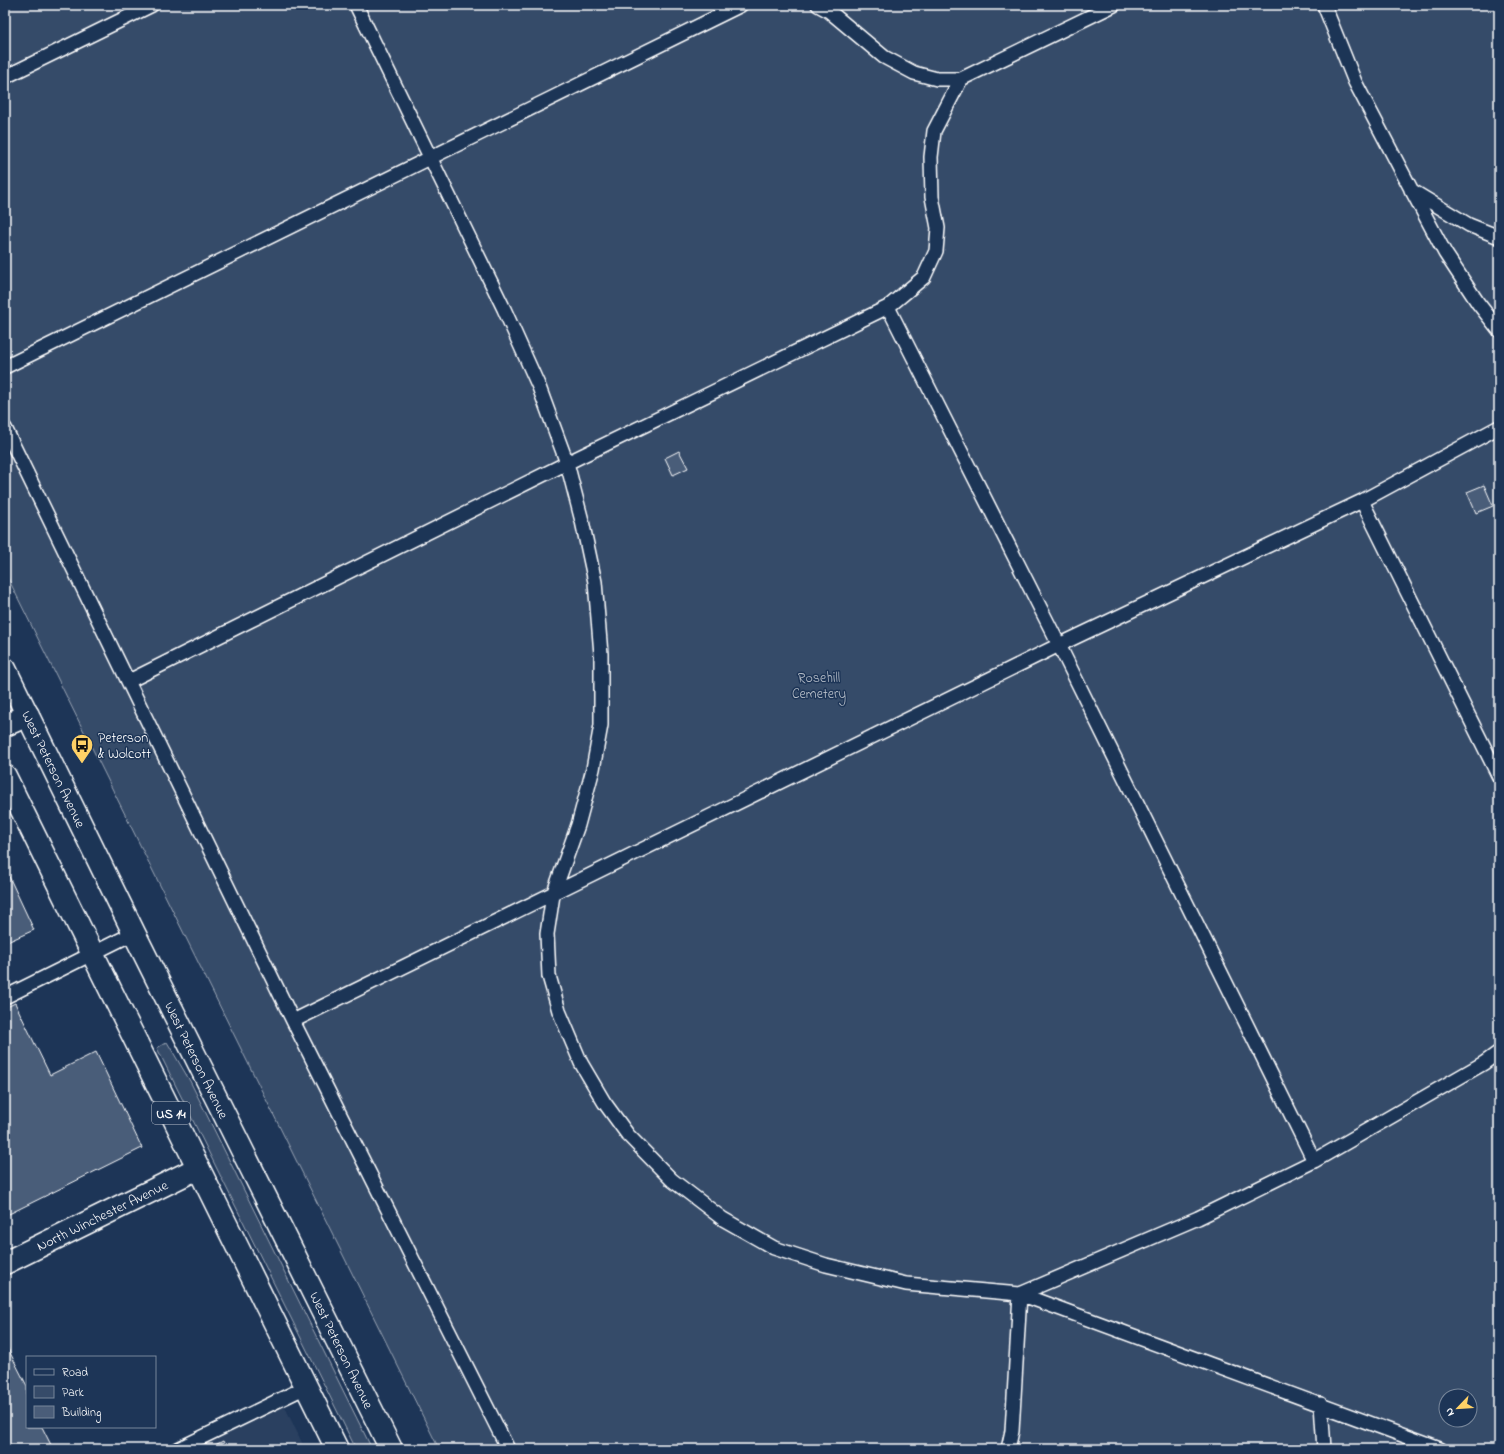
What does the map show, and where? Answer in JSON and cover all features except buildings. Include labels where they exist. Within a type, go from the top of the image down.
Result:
[{"type":"main road","name":"West Peterson Avenue","points":[[5,669],[134,933],[391,1449]]},
{"type":"main road","points":[[5,725],[28,715]]},
{"type":"main road","name":"US 14","points":[[5,776],[337,1449]]},
{"type":"main road","name":"North Winchester Avenue","points":[[5,1263],[198,1168]]},
{"type":"lane","points":[[5,77],[152,5]]},
{"type":"lane","points":[[356,5],[504,308],[539,387],[567,464],[582,521],[595,582],[601,654],[601,725],[593,769],[580,818],[553,895],[547,934],[549,976],[560,1011],[581,1063],[604,1102],[628,1135],[672,1180],[730,1223],[774,1248],[819,1263],[906,1284],[1020,1294],[1440,1449]]},
{"type":"lane","points":[[5,367],[741,5]]},
{"type":"lane","points":[[818,5],[829,11],[884,57],[914,72],[937,79],[962,79],[1114,5]]},
{"type":"lane","points":[[1324,5],[1355,82],[1445,253],[1478,303],[1499,330]]},
{"type":"lane","points":[[128,681],[888,307],[924,277],[936,251],[938,228],[932,197],[931,156],[934,130],[962,79]]},
{"type":"lane","points":[[1411,189],[1469,225],[1499,237]]},
{"type":"lane","points":[[888,307],[1060,645],[1314,1161]]},
{"type":"lane","points":[[294,1021],[1060,645],[1362,501],[1499,427]]},
{"type":"lane","points":[[5,428],[294,1021],[508,1449]]},
{"type":"lane","points":[[1362,501],[1499,777]]},
{"type":"lane","points":[[5,997],[134,933]]},
{"type":"lane","points":[[1020,1294],[1198,1218],[1314,1161],[1484,1063],[1499,1052]]},
{"type":"lane","points":[[1008,1449],[1012,1431],[1020,1294]]},
{"type":"lane","points":[[178,1449],[306,1386]]},
{"type":"lane","points":[[1321,1404],[1324,1449]]},
{"type":"shaded area","points":[[283,1403],[305,1449],[189,1449]]},
{"type":"green space","name":"Rosehill Cemetery","points":[[5,5],[1499,5],[1499,1449],[439,1449],[5,572]]},
{"type":"green space","points":[[167,1042],[190,1081],[372,1449],[356,1449],[157,1048]]},
{"type":"place","name":"Peterson & Wolcott","points":[[82,764]]}]
